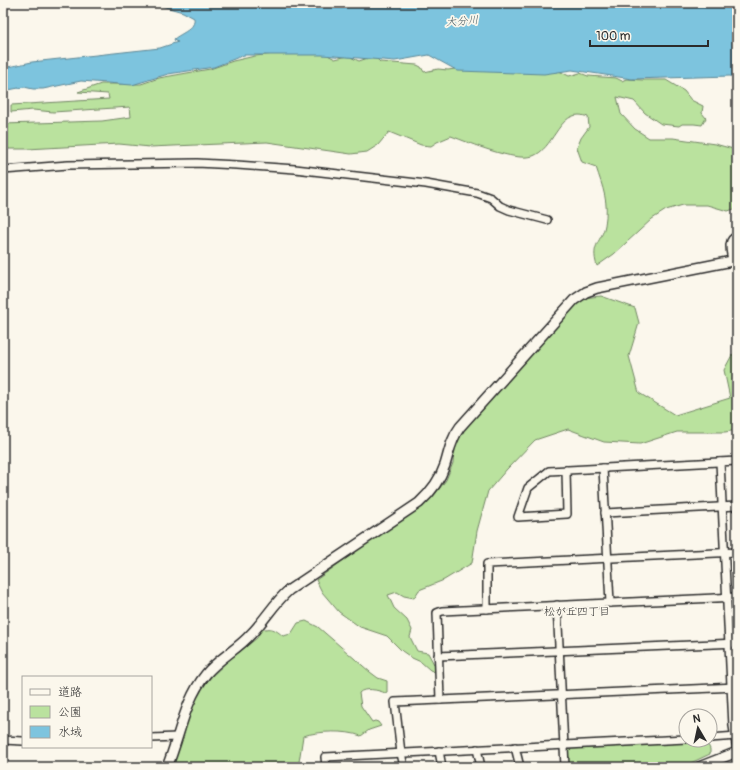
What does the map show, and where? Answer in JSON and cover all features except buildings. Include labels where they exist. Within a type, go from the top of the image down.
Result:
[{"type":"street","points":[[3,170],[68,165],[197,163],[295,169],[426,184],[477,193],[492,198],[500,206],[509,210],[547,220]]},
{"type":"street","points":[[167,767],[190,702],[197,687],[206,674],[246,640],[282,596],[296,584],[419,503],[429,493],[442,472],[451,444],[460,427],[574,300],[586,292],[597,288],[735,261],[730,243],[733,238],[737,236]]},
{"type":"street","points":[[566,470],[567,514],[518,517],[528,488],[549,471],[566,470],[603,468],[737,461]]},
{"type":"street","points":[[699,767],[737,751],[735,736],[734,687],[729,643],[720,462]]},
{"type":"street","points":[[603,468],[610,603]]},
{"type":"street","points":[[605,513],[737,506]]},
{"type":"street","points":[[487,609],[487,564],[737,552]]},
{"type":"street","points":[[440,700],[437,612],[737,597]]},
{"type":"street","points":[[557,605],[565,767]]},
{"type":"street","points":[[438,656],[737,643]]},
{"type":"street","points":[[404,767],[395,702],[734,687]]},
{"type":"street","points":[[718,737],[735,736]]},
{"type":"street","points":[[152,738],[177,737]]},
{"type":"street","points":[[326,767],[325,757],[678,739]]},
{"type":"street","points":[[3,740],[22,741]]},
{"type":"street","points":[[515,747],[520,767]]},
{"type":"street","points":[[477,749],[481,767]]},
{"type":"street","points":[[439,751],[442,767]]},
{"type":"green space","points":[[324,53],[335,59],[348,56],[359,61],[371,57],[376,58],[380,62],[417,65],[421,67],[424,72],[438,69],[448,70],[475,66],[559,71],[569,76],[580,73],[588,76],[616,78],[622,81],[626,79],[666,80],[684,91],[691,100],[703,106],[702,113],[706,118],[702,125],[682,124],[679,126],[661,124],[645,113],[634,101],[617,97],[621,114],[635,129],[649,138],[673,138],[715,144],[737,150],[737,208],[728,211],[707,205],[683,205],[666,210],[652,219],[614,254],[597,266],[595,253],[597,244],[604,231],[606,202],[596,167],[582,162],[577,148],[581,138],[589,127],[588,117],[580,115],[572,116],[566,120],[560,126],[546,147],[540,152],[533,156],[525,157],[492,151],[451,136],[431,146],[421,145],[389,132],[378,145],[367,152],[351,154],[267,142],[150,147],[119,144],[3,149],[3,124],[102,121],[131,117],[130,107],[53,112],[33,110],[11,112],[11,105],[109,99],[108,94],[78,92],[101,84],[141,84],[159,78],[210,69],[233,61],[255,56]]},
{"type":"green space","points":[[601,296],[635,308],[639,323],[629,356],[639,393],[675,415],[730,398],[724,370],[732,355],[737,353],[737,430],[725,432],[677,432],[640,444],[604,442],[568,429],[535,440],[488,491],[477,531],[472,563],[444,580],[419,590],[414,598],[404,596],[397,592],[388,595],[394,608],[407,620],[412,630],[410,637],[417,651],[428,653],[435,666],[435,672],[430,670],[421,662],[402,651],[387,636],[360,627],[339,612],[322,592],[316,580],[380,534],[419,509],[433,497],[446,480],[453,463],[454,449],[465,428],[556,322],[583,298]]},
{"type":"green space","points":[[306,621],[318,627],[378,678],[387,681],[387,692],[385,693],[375,690],[364,690],[359,693],[361,706],[372,722],[378,722],[381,726],[369,730],[361,736],[332,732],[303,736],[299,767],[173,767],[191,708],[201,689],[212,676],[257,638],[261,630],[273,629],[283,636],[291,634],[298,623]]},
{"type":"green space","points":[[678,743],[678,748],[710,748],[710,754],[682,767],[568,767],[567,752],[570,749]]},
{"type":"water","name":"大分川","points":[[151,3],[737,3],[737,78],[730,76],[632,79],[572,70],[544,74],[458,71],[429,55],[395,61],[322,55],[244,55],[214,67],[168,74],[132,85],[81,81],[43,89],[24,87],[3,91],[3,68],[32,62],[160,48],[178,42],[174,39],[193,25],[194,18],[183,12]]},
{"type":"district","name":"松が丘四丁目","points":[[577,611]]}]
